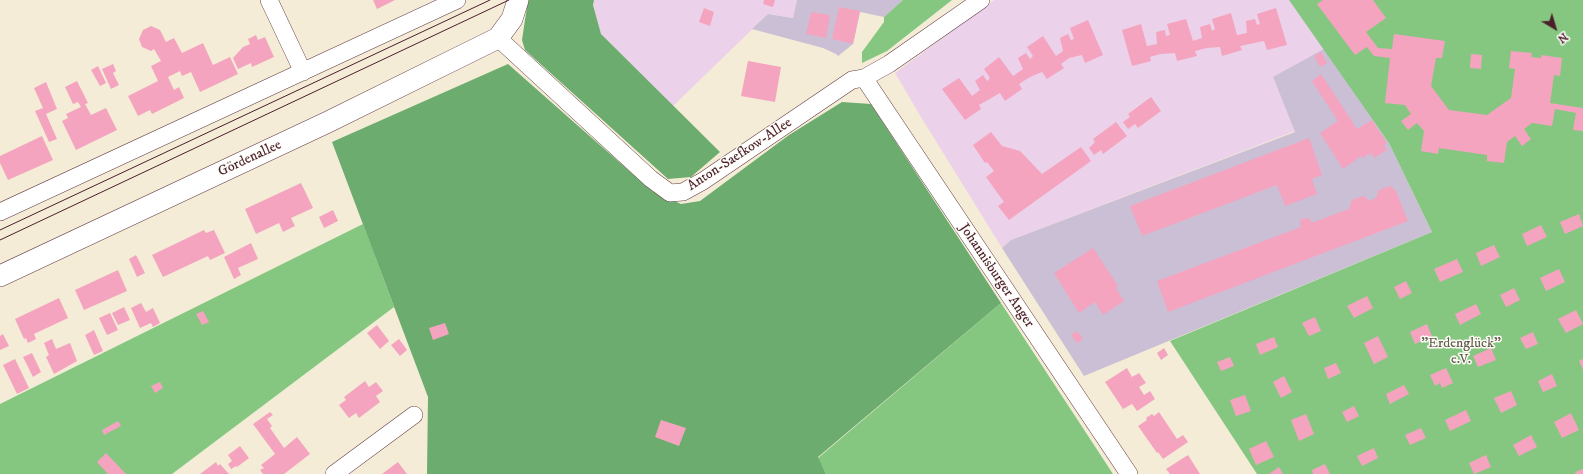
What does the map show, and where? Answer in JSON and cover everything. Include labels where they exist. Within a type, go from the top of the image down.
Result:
[{"type":"street","points":[[269,0],[303,72]]},
{"type":"street","points":[[0,212],[457,0]]},
{"type":"street","points":[[498,38],[512,19],[518,0]]},
{"type":"street","name":"Anton-Saefkow-Allee","points":[[498,38],[652,179],[670,193],[683,192],[703,181],[852,80],[864,78],[889,64],[981,0]]},
{"type":"street","name":"Gördenallee","points":[[0,276],[328,122],[498,38]]},
{"type":"street","name":"Johannisburger Anger","points":[[864,78],[1129,474]]},
{"type":"street","points":[[334,474],[414,415]]},
{"type":"shaded area","points":[[594,0],[797,0],[794,18],[768,14],[673,106],[601,34],[593,5]]},
{"type":"shaded area","points":[[797,0],[903,0],[884,17],[860,12],[853,44],[838,56],[823,48],[752,29],[768,14],[793,18]]},
{"type":"shaded area","points":[[994,0],[1583,0],[1432,232],[1389,143],[1273,77],[1295,131],[1011,240],[1002,248],[895,73]]},
{"type":"shaded area","points":[[1324,49],[1389,143],[1432,232],[1084,376],[1002,248],[1011,240],[1295,132],[1273,77]]},
{"type":"green space","points":[[528,0],[594,0],[593,5],[601,34],[720,152],[691,177],[668,179],[525,50],[522,40]]},
{"type":"green space","points":[[903,0],[952,0],[887,51],[862,63],[862,52],[884,22],[884,17]]},
{"type":"green space","name":"\"Erdenglück\" e.V.","points":[[1289,0],[1583,0],[1583,474],[1257,474],[1170,341],[1432,232],[1389,143]]},
{"type":"green space","points":[[508,64],[652,191],[681,204],[700,201],[789,135],[842,102],[871,104],[1001,303],[818,457],[826,474],[427,474],[428,397],[332,142]]},
{"type":"green space","points":[[363,224],[394,307],[172,474],[0,474],[0,404]]},
{"type":"green space","points":[[1001,303],[1113,474],[826,474],[818,458]]},
{"type":"building","points":[[373,0],[395,0],[377,9]]},
{"type":"building","points":[[764,0],[775,0],[773,7],[763,4]]},
{"type":"building","points":[[1323,0],[1373,0],[1386,18],[1366,32],[1378,48],[1392,49],[1394,34],[1445,41],[1442,58],[1436,58],[1431,86],[1449,110],[1487,115],[1511,98],[1515,69],[1509,68],[1511,51],[1532,53],[1531,57],[1541,58],[1541,55],[1562,58],[1560,76],[1554,75],[1550,103],[1583,108],[1583,131],[1573,130],[1576,113],[1555,109],[1552,126],[1532,123],[1524,129],[1531,139],[1522,146],[1515,136],[1507,142],[1504,163],[1487,161],[1487,155],[1439,148],[1438,154],[1421,151],[1424,131],[1417,123],[1408,130],[1401,121],[1411,114],[1405,105],[1385,103],[1390,58],[1374,56],[1367,47],[1355,55],[1317,4]]},
{"type":"building","points":[[839,7],[860,11],[853,44],[832,39]]},
{"type":"building","points":[[704,8],[714,12],[710,26],[699,22]]},
{"type":"building","points":[[1276,8],[1287,45],[1267,50],[1264,41],[1240,46],[1242,50],[1222,56],[1220,47],[1207,48],[1195,51],[1197,56],[1177,61],[1175,53],[1160,54],[1150,57],[1151,61],[1132,66],[1122,30],[1141,24],[1147,46],[1157,44],[1156,32],[1165,30],[1166,36],[1170,35],[1167,24],[1186,19],[1193,41],[1202,38],[1200,27],[1210,24],[1212,31],[1215,29],[1212,19],[1231,13],[1237,35],[1247,33],[1246,21],[1255,19],[1257,25],[1260,24],[1257,14]]},
{"type":"building","points":[[811,12],[830,15],[826,38],[806,34]]},
{"type":"building","points":[[1088,20],[1103,55],[1085,63],[1082,55],[1069,58],[1061,64],[1064,68],[1047,79],[1042,72],[1030,77],[1019,84],[1022,89],[1005,101],[1000,93],[979,105],[981,109],[965,120],[942,89],[959,78],[972,96],[980,90],[975,81],[983,75],[987,81],[990,78],[984,69],[999,57],[1013,76],[1023,69],[1018,58],[1026,53],[1030,59],[1033,56],[1027,47],[1043,36],[1056,56],[1063,51],[1060,38],[1068,34],[1071,40],[1074,39],[1070,28]]},
{"type":"building","points":[[151,26],[160,30],[166,42],[174,38],[182,53],[203,43],[213,65],[230,57],[238,74],[200,92],[191,72],[182,76],[180,71],[168,77],[174,90],[179,87],[184,98],[152,114],[150,110],[138,116],[128,96],[158,81],[151,66],[161,61],[154,49],[151,51],[142,47],[139,39],[143,30]]},
{"type":"building","points":[[256,35],[258,40],[265,37],[274,57],[252,67],[251,63],[238,69],[233,58],[243,47],[250,44],[248,39]]},
{"type":"building","points":[[1321,52],[1327,63],[1320,67],[1314,56]]},
{"type":"building","points":[[1471,54],[1482,55],[1481,69],[1470,68]]},
{"type":"building","points":[[748,61],[781,67],[775,102],[741,96]]},
{"type":"building","points":[[113,64],[116,71],[113,73],[119,85],[111,89],[102,69]]},
{"type":"building","points":[[98,66],[106,83],[100,86],[91,70]]},
{"type":"building","points":[[1321,74],[1357,129],[1372,120],[1387,143],[1384,145],[1387,150],[1374,158],[1371,153],[1362,158],[1361,156],[1343,169],[1320,133],[1338,121],[1312,81]]},
{"type":"building","points":[[77,81],[88,103],[85,104],[91,115],[106,108],[117,130],[76,150],[62,121],[68,118],[66,114],[81,107],[78,102],[73,104],[65,87]]},
{"type":"building","points":[[46,82],[57,109],[46,114],[57,139],[49,142],[35,111],[43,108],[34,88]]},
{"type":"building","points":[[1151,97],[1161,111],[1138,128],[1135,124],[1128,129],[1123,122],[1130,117],[1128,114]]},
{"type":"building","points":[[1116,122],[1127,136],[1103,154],[1101,150],[1094,155],[1089,148],[1095,142],[1093,139]]},
{"type":"building","points":[[991,132],[1002,146],[1020,151],[1042,174],[1081,147],[1091,161],[1009,220],[998,206],[1004,202],[986,177],[994,171],[987,162],[985,163],[973,145]]},
{"type":"building","points":[[42,136],[53,160],[8,180],[0,163],[0,156]]},
{"type":"building","points":[[1309,138],[1322,175],[1312,179],[1317,194],[1285,206],[1277,185],[1142,236],[1130,206]]},
{"type":"building","points":[[301,183],[313,208],[291,218],[295,226],[283,232],[279,223],[256,234],[245,209]]},
{"type":"building","points":[[1390,186],[1396,191],[1408,221],[1168,312],[1157,281],[1301,227],[1300,220],[1307,218],[1310,219],[1311,223],[1349,209],[1352,200],[1363,196],[1370,201],[1376,198],[1379,190]]},
{"type":"building","points":[[333,210],[338,221],[324,228],[319,217]]},
{"type":"building","points":[[1579,214],[1583,226],[1565,234],[1560,222]]},
{"type":"building","points":[[1541,225],[1547,237],[1527,246],[1522,234]]},
{"type":"building","points":[[204,230],[206,233],[214,230],[225,253],[210,260],[208,256],[163,277],[152,255]]},
{"type":"building","points":[[251,243],[258,259],[238,268],[241,275],[234,279],[224,257]]},
{"type":"building","points":[[1494,245],[1500,257],[1481,266],[1476,253]]},
{"type":"building","points":[[1093,248],[1118,286],[1116,288],[1124,301],[1103,315],[1095,302],[1079,313],[1054,273]]},
{"type":"building","points":[[136,255],[145,273],[137,277],[129,259]]},
{"type":"building","points":[[1457,259],[1463,272],[1440,282],[1434,269]]},
{"type":"building","points":[[1559,269],[1565,282],[1546,291],[1540,278]]},
{"type":"building","points":[[118,270],[127,291],[84,310],[75,290]]},
{"type":"building","points":[[1406,281],[1412,293],[1400,299],[1394,287]]},
{"type":"building","points":[[1514,288],[1520,300],[1506,307],[1500,295]]},
{"type":"building","points":[[1367,296],[1373,308],[1354,318],[1347,306]]},
{"type":"building","points":[[59,298],[68,318],[34,334],[36,339],[28,343],[26,338],[24,339],[15,319]]},
{"type":"building","points":[[141,303],[146,312],[153,308],[160,323],[153,327],[151,323],[140,328],[131,308]]},
{"type":"building","points":[[1476,304],[1481,314],[1460,325],[1455,314]]},
{"type":"building","points":[[124,307],[130,320],[118,325],[112,313]]},
{"type":"building","points":[[1576,310],[1583,324],[1566,333],[1558,319]]},
{"type":"building","points":[[203,311],[209,322],[202,325],[196,314]]},
{"type":"building","points":[[110,313],[118,330],[107,335],[99,318]]},
{"type":"building","points":[[1315,317],[1321,331],[1309,336],[1302,323]]},
{"type":"building","points":[[445,323],[449,334],[433,340],[429,328]]},
{"type":"building","points":[[1427,324],[1432,336],[1415,344],[1410,332]]},
{"type":"building","points":[[377,325],[389,341],[380,349],[367,333]]},
{"type":"building","points":[[94,330],[103,351],[94,355],[85,335]]},
{"type":"building","points":[[1077,331],[1083,339],[1077,343],[1071,335]]},
{"type":"building","points":[[1533,332],[1538,344],[1526,349],[1520,338]]},
{"type":"building","points":[[3,334],[9,346],[0,350],[0,336]]},
{"type":"building","points":[[1378,336],[1388,357],[1374,364],[1364,343]]},
{"type":"building","points":[[1274,337],[1278,347],[1260,355],[1256,344]]},
{"type":"building","points":[[52,339],[56,349],[70,343],[77,361],[54,374],[46,357],[49,355],[44,343]]},
{"type":"building","points":[[399,339],[407,350],[400,356],[391,345]]},
{"type":"building","points":[[1164,348],[1168,355],[1161,360],[1157,353]]},
{"type":"building","points":[[1491,348],[1496,360],[1478,367],[1473,356]]},
{"type":"building","points":[[32,353],[41,372],[33,377],[23,357]]},
{"type":"building","points":[[1230,357],[1234,366],[1221,371],[1217,362]]},
{"type":"building","points":[[15,359],[29,388],[17,394],[3,365]]},
{"type":"building","points":[[1583,359],[1583,370],[1579,361]]},
{"type":"building","points":[[1336,363],[1341,373],[1328,379],[1324,368]]},
{"type":"building","points":[[1127,368],[1132,377],[1139,373],[1146,383],[1139,387],[1144,395],[1150,391],[1155,399],[1137,411],[1132,404],[1123,409],[1105,382]]},
{"type":"building","points":[[1446,368],[1453,383],[1442,388],[1440,383],[1435,386],[1430,375]]},
{"type":"building","points":[[1552,374],[1557,386],[1543,392],[1538,381]]},
{"type":"building","points":[[1284,376],[1292,392],[1281,398],[1273,382]]},
{"type":"building","points":[[365,381],[369,387],[376,382],[383,391],[376,396],[380,402],[359,418],[356,413],[349,418],[339,405],[346,400],[344,397]]},
{"type":"building","points":[[160,382],[163,388],[155,393],[151,386]]},
{"type":"building","points":[[1404,385],[1409,394],[1390,404],[1386,394]]},
{"type":"building","points":[[1511,391],[1517,405],[1501,413],[1494,398]]},
{"type":"building","points":[[1245,395],[1251,411],[1236,416],[1230,400]]},
{"type":"building","points":[[1354,406],[1359,416],[1347,422],[1342,412]]},
{"type":"building","points":[[1466,410],[1471,421],[1450,431],[1445,420]]},
{"type":"building","points":[[270,412],[273,415],[267,419],[272,426],[270,428],[284,448],[297,437],[310,454],[284,474],[263,474],[260,470],[264,468],[261,465],[275,454],[253,424]]},
{"type":"building","points":[[1159,412],[1177,439],[1183,435],[1188,442],[1163,459],[1138,426],[1147,420],[1146,418],[1152,414],[1154,416]]},
{"type":"building","points":[[1571,413],[1579,430],[1562,438],[1554,422]]},
{"type":"building","points":[[1306,414],[1314,434],[1299,441],[1291,420]]},
{"type":"building","points":[[661,420],[686,428],[679,446],[655,437]]},
{"type":"building","points":[[118,421],[121,426],[104,435],[102,430]]},
{"type":"building","points":[[1421,428],[1426,438],[1410,445],[1405,435]]},
{"type":"building","points":[[1531,435],[1537,447],[1519,456],[1513,445]]},
{"type":"building","points":[[1266,441],[1274,457],[1256,465],[1249,449]]},
{"type":"building","points":[[240,446],[249,458],[237,467],[236,466],[231,469],[228,464],[232,461],[228,455]]},
{"type":"building","points":[[1374,448],[1378,458],[1362,466],[1357,456]]},
{"type":"building","points":[[106,453],[126,474],[108,474],[97,462]]},
{"type":"building","points":[[1188,455],[1200,474],[1170,474],[1166,469]]},
{"type":"building","points":[[1486,455],[1491,467],[1474,474],[1469,463]]},
{"type":"building","points":[[216,462],[218,466],[220,464],[229,474],[200,474]]},
{"type":"building","points":[[398,462],[407,474],[382,474]]},
{"type":"building","points":[[1325,464],[1330,474],[1313,474],[1312,470]]},
{"type":"building","points":[[1279,467],[1283,474],[1269,474]]},
{"type":"building","points":[[1583,469],[1583,474],[1576,474],[1575,472]]},
{"type":"tram line","points":[[0,230],[490,0]]},
{"type":"tram line","points":[[0,240],[509,0]]}]
